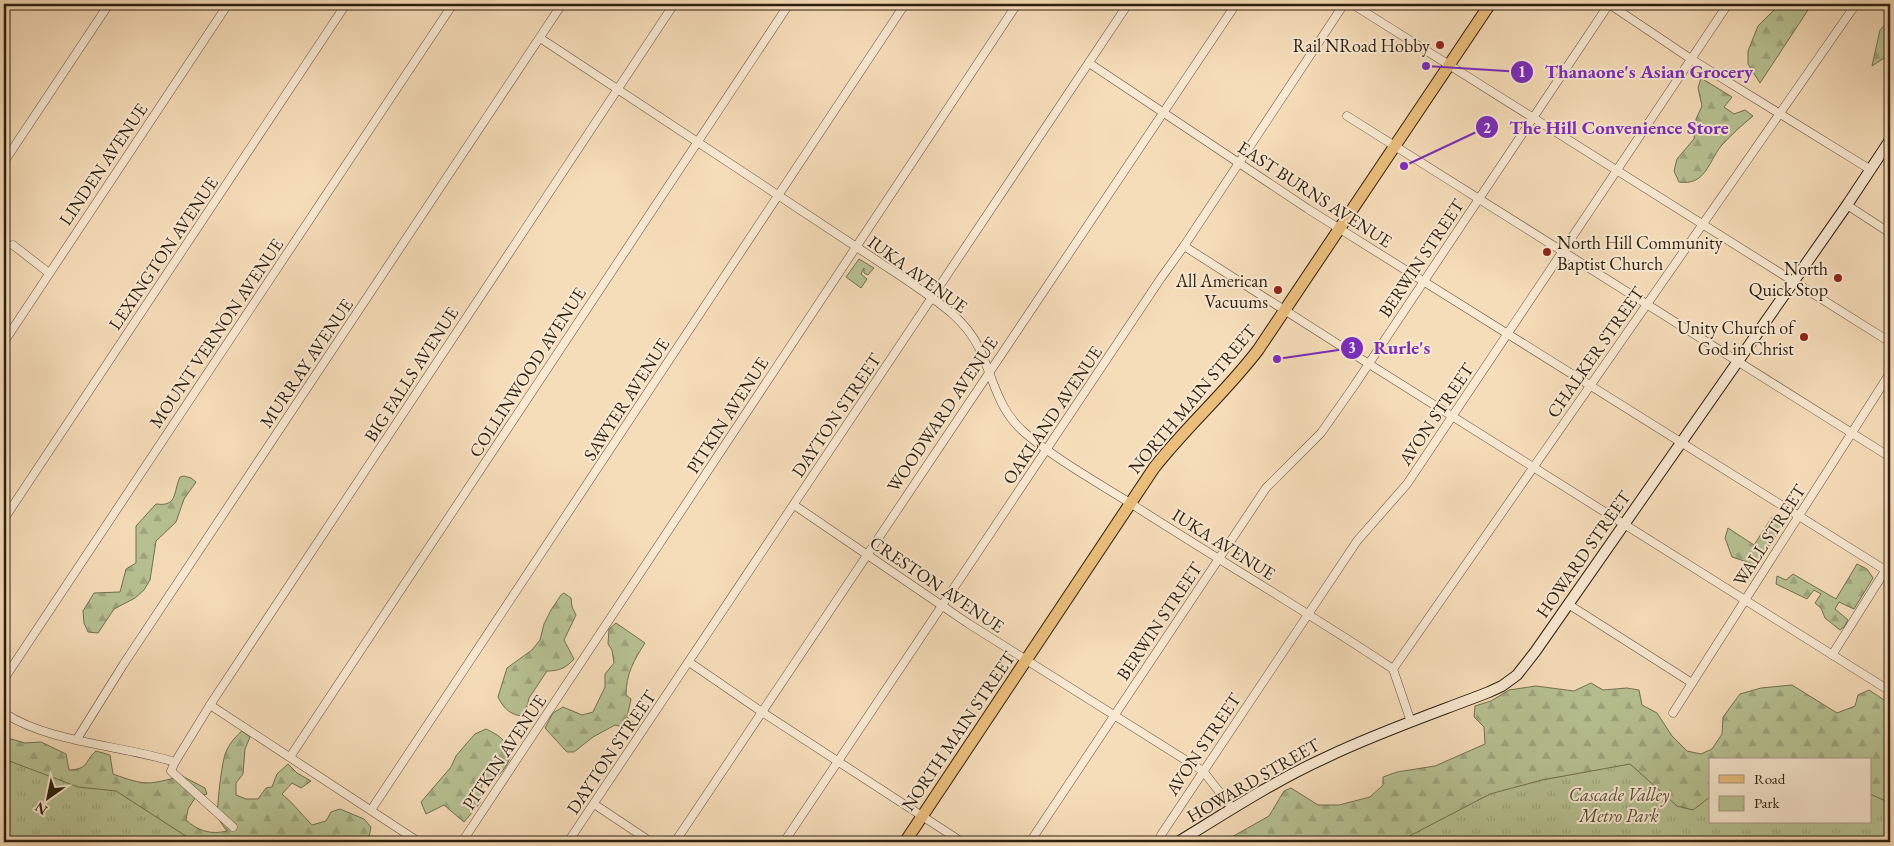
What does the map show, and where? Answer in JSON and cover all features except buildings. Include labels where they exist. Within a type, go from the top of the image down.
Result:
[{"type":"main road","name":"NORTH MAIN STREET","points":[[905,842],[1130,503],[1164,455],[1248,364],[1490,4]]},
{"type":"main road","name":"HOWARD STREET","points":[[1178,842],[1232,808],[1325,757],[1363,740],[1489,692],[1507,683],[1521,671],[1793,280],[1847,206],[1890,140]]},
{"type":"street","points":[[4,162],[109,4]]},
{"type":"street","name":"LINDEN AVENUE","points":[[4,342],[228,4]]},
{"type":"street","name":"LEXINGTON AVENUE","points":[[4,519],[346,4]]},
{"type":"street","name":"MOUNT VERNON AVENUE","points":[[4,679],[453,4]]},
{"type":"street","name":"MURRAY AVENUE","points":[[77,739],[117,674],[562,4]]},
{"type":"street","name":"BIG FALLS AVENUE","points":[[175,762],[210,705],[674,4]]},
{"type":"street","name":"COLLINWOOD AVENUE","points":[[290,757],[789,4]]},
{"type":"street","name":"SAWYER AVENUE","points":[[371,810],[905,4]]},
{"type":"street","name":"PITKIN AVENUE","points":[[462,842],[1018,4]]},
{"type":"street","name":"DAYTON STREET","points":[[568,842],[1128,4]]},
{"type":"street","name":"WOODWARD AVENUE","points":[[675,842],[1236,4]]},
{"type":"street","name":"OAKLAND AVENUE","points":[[784,842],[1344,4]]},
{"type":"street","points":[[1352,4],[1890,342]]},
{"type":"street","points":[[1609,4],[1691,59],[1871,170]]},
{"type":"street","name":"BERWIN STREET","points":[[1030,842],[1266,488],[1321,433],[1369,364],[1609,4]]},
{"type":"street","name":"AVON STREET","points":[[1161,835],[1357,541],[1407,484],[1728,4]]},
{"type":"street","name":"CHALKER STREET","points":[[1393,669],[1856,4]]},
{"type":"street","name":"IUKA AVENUE","points":[[540,38],[932,297],[969,331],[979,348],[996,395],[1010,417],[1026,434],[1130,503],[1393,669]]},
{"type":"street","name":"EAST BURNS AVENUE","points":[[1089,63],[1340,229],[1799,516],[1889,569]]},
{"type":"street","points":[[1347,116],[1395,148],[1890,457]]},
{"type":"street","points":[[1847,206],[1890,233]]},
{"type":"street","points":[[13,245],[48,273]]},
{"type":"street","points":[[1184,246],[1890,691]]},
{"type":"street","name":"WALL STREET","points":[[1673,713],[1890,373]]},
{"type":"street","name":"CRESTON AVENUE","points":[[794,505],[942,606],[1203,771],[1232,808]]},
{"type":"street","points":[[1832,655],[1889,569]]},
{"type":"street","points":[[1568,604],[1692,683]]},
{"type":"street","points":[[689,662],[762,712],[962,842]]},
{"type":"street","points":[[1393,669],[1411,722]]},
{"type":"street","points":[[210,705],[419,842]]},
{"type":"street","points":[[4,713],[26,726],[77,739],[148,753],[175,762],[171,771],[233,827]]},
{"type":"street","points":[[594,804],[651,842]]},
{"type":"green space","points":[[1780,4],[1812,4],[1760,83],[1748,64],[1748,51],[1758,26]]},
{"type":"green space","points":[[1890,19],[1890,54],[1872,66],[1880,30]]},
{"type":"green space","points":[[1701,78],[1732,97],[1724,107],[1734,114],[1745,110],[1753,116],[1721,146],[1700,177],[1688,182],[1679,182],[1674,171],[1677,159],[1694,139],[1696,119],[1702,106],[1698,88]]},
{"type":"green space","points":[[859,259],[874,268],[868,275],[864,273],[864,268],[861,274],[867,279],[861,288],[846,277]]},
{"type":"green space","points":[[184,476],[196,482],[184,499],[176,522],[156,541],[150,580],[144,590],[135,598],[114,609],[98,633],[88,632],[84,623],[83,611],[94,593],[120,592],[126,569],[136,563],[136,526],[156,504],[171,501],[180,477]]},
{"type":"green space","points":[[1778,515],[1783,525],[1756,565],[1732,557],[1725,538],[1728,528],[1754,545],[1772,517]]},
{"type":"green space","points":[[1857,564],[1867,569],[1873,578],[1854,609],[1839,602],[1835,609],[1848,620],[1840,630],[1825,618],[1821,608],[1815,603],[1821,594],[1814,590],[1807,599],[1776,584],[1777,576],[1786,580],[1793,574],[1836,599]]},
{"type":"green space","points":[[564,593],[571,598],[572,607],[576,615],[564,640],[574,659],[562,668],[547,671],[529,698],[525,716],[512,713],[505,708],[498,697],[507,668],[532,650],[540,640],[544,624],[551,610]]},
{"type":"green space","points":[[616,623],[645,643],[631,668],[626,687],[626,695],[631,699],[627,717],[636,725],[634,730],[615,725],[593,737],[574,752],[567,752],[545,728],[553,713],[563,707],[582,715],[593,712],[605,687],[605,674],[614,663],[612,650],[608,644],[609,629]]},
{"type":"green space","points":[[1591,683],[1603,690],[1627,688],[1639,690],[1642,705],[1657,713],[1672,736],[1687,751],[1701,754],[1712,749],[1722,734],[1723,717],[1740,694],[1761,688],[1792,685],[1837,713],[1855,706],[1858,695],[1869,690],[1890,704],[1890,716],[1886,720],[1890,724],[1890,842],[1223,842],[1269,816],[1284,791],[1291,788],[1318,805],[1339,805],[1370,797],[1383,785],[1383,777],[1397,772],[1435,766],[1485,744],[1484,727],[1474,717],[1475,706],[1491,701],[1509,690],[1536,686],[1574,691]]},
{"type":"green space","points":[[486,729],[501,738],[512,752],[508,763],[497,777],[482,784],[480,803],[464,822],[444,805],[426,814],[421,802],[451,767],[456,756],[466,744],[475,734]]},
{"type":"green space","points":[[242,731],[250,737],[245,749],[243,774],[236,783],[236,795],[246,799],[258,799],[266,788],[272,787],[277,774],[288,764],[297,773],[311,781],[301,788],[292,783],[282,794],[312,825],[326,821],[331,812],[340,809],[364,819],[371,827],[368,842],[143,842],[4,774],[4,737],[25,743],[41,742],[66,754],[69,770],[84,766],[96,751],[110,755],[113,774],[124,778],[147,783],[182,776],[205,788],[207,794],[195,798],[188,809],[186,820],[195,827],[216,833],[227,831],[218,817],[224,757],[229,746]]},
{"type":"green space","points":[[4,759],[78,787],[116,791],[195,842],[4,842]]},
{"type":"green space","name":"Cascade Valley Metro Park","points":[[1630,764],[1677,806],[1693,810],[1709,798],[1709,824],[1872,824],[1872,795],[1890,803],[1890,842],[1398,842],[1490,794],[1542,780]]},
{"type":"place","name":"Rail NRoad Hobby","points":[[1440,45]]},
{"type":"place","name":"Thanaone's Asian Grocery","points":[[1426,66]]},
{"type":"place","name":"The Hill Convenience Store","points":[[1404,166]]},
{"type":"place","name":"North Hill Community Baptist Church","points":[[1547,252]]},
{"type":"place","name":"North Quick Stop","points":[[1838,278]]},
{"type":"place","name":"All American Vacuums","points":[[1278,290]]},
{"type":"place","name":"Unity Church of God in Christ","points":[[1804,337]]},
{"type":"place","name":"Rurle's","points":[[1277,359]]}]
